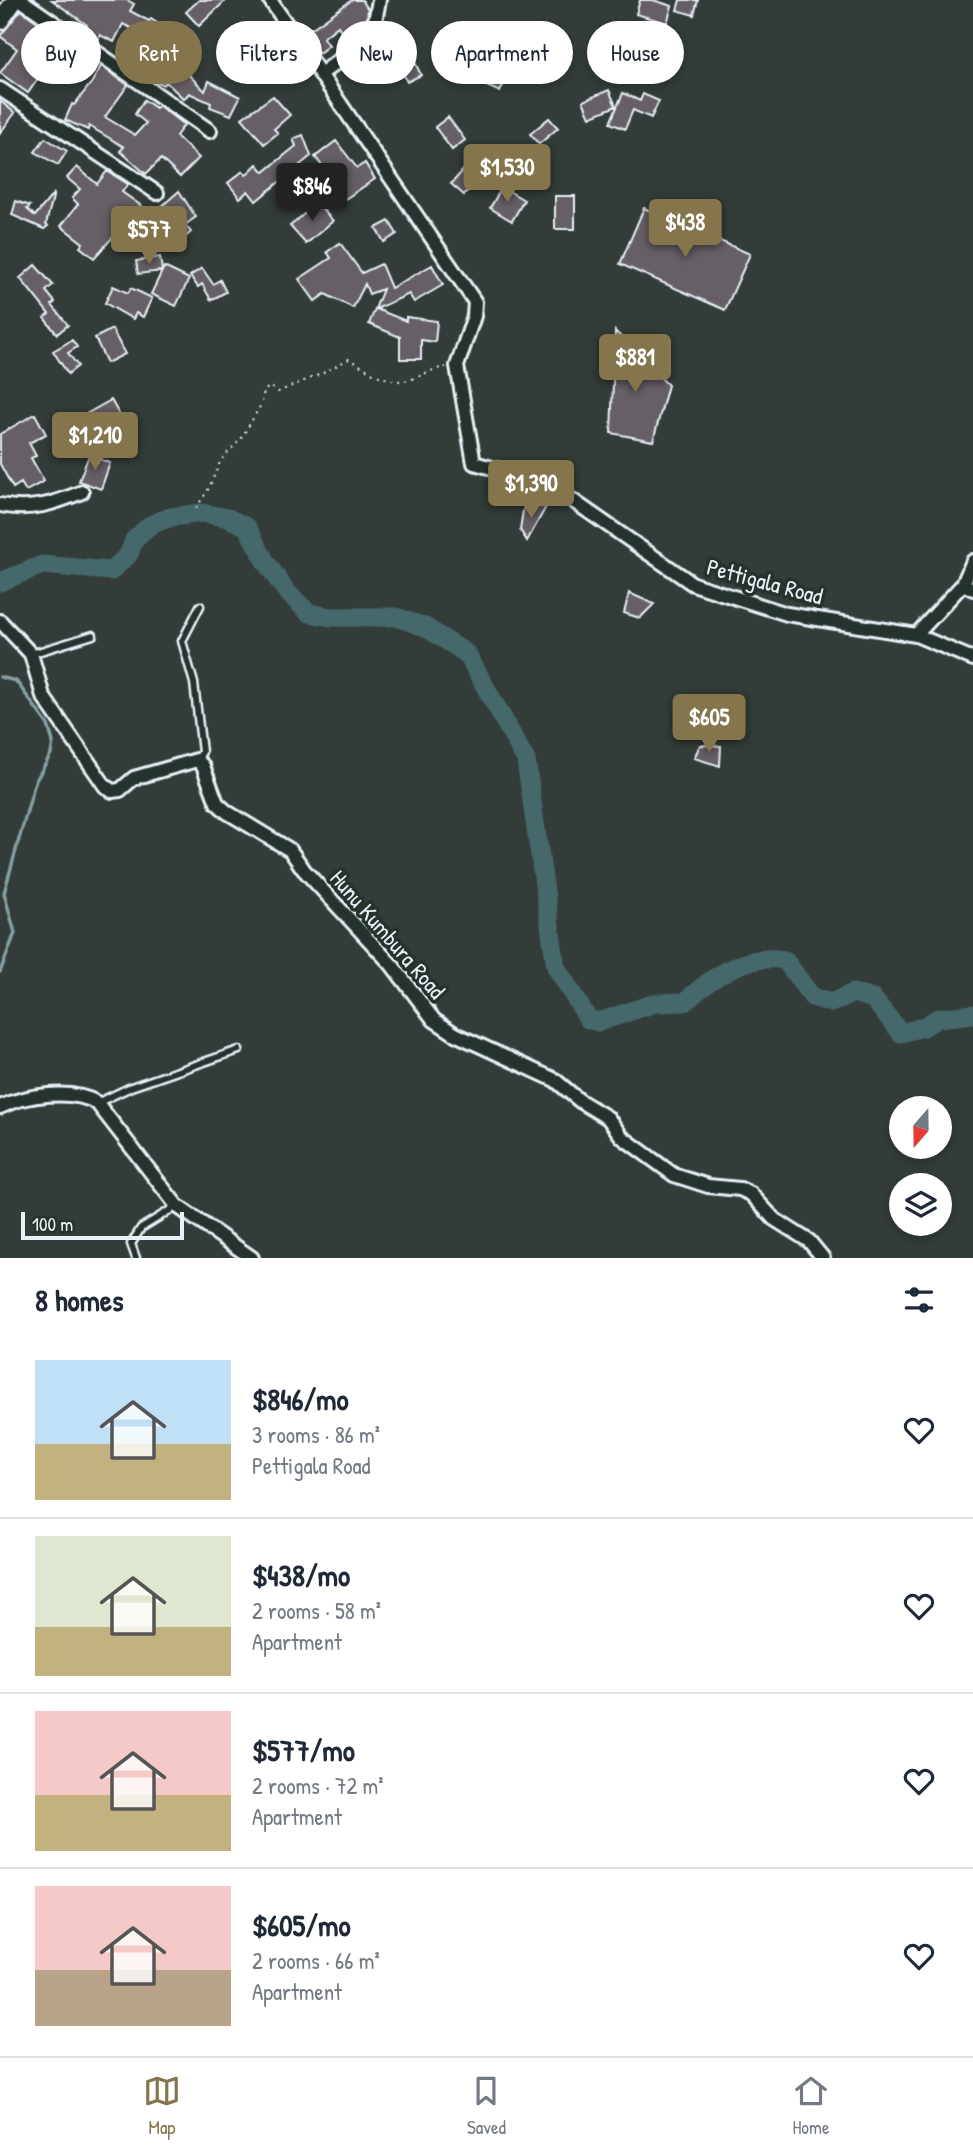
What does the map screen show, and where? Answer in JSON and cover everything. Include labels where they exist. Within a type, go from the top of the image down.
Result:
[{"type":"street","points":[[0,21],[15,0]]},
{"type":"street","points":[[21,0],[210,131]]},
{"type":"street","name":"Pettigala Road","points":[[271,0],[285,21]]},
{"type":"street","points":[[322,73],[368,38],[374,27],[380,0]]},
{"type":"street","name":"Pettigala Road","points":[[322,75],[475,302],[474,316],[457,366],[474,463],[529,478],[569,498],[693,584],[787,614],[916,635],[973,659]]},
{"type":"street","points":[[0,89],[157,193]]},
{"type":"street","points":[[0,505],[21,509],[50,505],[82,492]]},
{"type":"street","points":[[916,635],[968,587],[973,561]]},
{"type":"street","points":[[0,621],[31,654],[43,696],[105,786],[112,791],[120,790],[134,778],[197,760]]},
{"type":"street","name":"Hunu Kumbura Road","points":[[197,760],[203,766],[217,803],[226,812],[290,850],[304,870],[392,965],[434,1020],[456,1034],[555,1080],[580,1101],[608,1118],[622,1137],[674,1175],[708,1186],[740,1189],[751,1194],[774,1219],[809,1241],[823,1258]]},
{"type":"street","points":[[0,1107],[34,1095],[88,1097],[97,1103],[177,1206],[252,1258]]},
{"type":"lane","points":[[197,760],[202,752],[194,683],[182,641],[200,606]]},
{"type":"lane","points":[[31,654],[93,635]]},
{"type":"lane","points":[[97,1103],[131,1087],[239,1050]]},
{"type":"lane","points":[[136,1258],[131,1244],[141,1228],[177,1206]]},
{"type":"path","points":[[196,508],[221,460],[241,439],[262,403],[264,390],[271,387],[278,392],[349,359],[389,381],[412,379],[430,369],[457,366]]},
{"type":"building","points":[[52,0],[127,0],[134,4],[130,11],[149,21],[115,21],[114,42],[101,36],[101,21],[81,21]]},
{"type":"building","points":[[199,0],[226,0],[202,23],[194,21],[186,12]]},
{"type":"building","points":[[352,0],[362,0],[368,9],[367,19],[364,21],[336,21],[336,28],[323,38],[329,45],[322,51],[322,21]]},
{"type":"building","points":[[640,0],[653,0],[672,6],[668,21],[636,14]]},
{"type":"building","points":[[680,0],[698,0],[694,15],[677,10]]},
{"type":"building","points":[[21,10],[36,21],[21,21],[21,84],[34,84],[28,93],[0,73],[17,49],[0,36]]},
{"type":"building","points":[[101,66],[115,76],[115,84],[128,85],[105,117],[135,135],[146,123],[135,114],[144,100],[156,108],[158,105],[184,125],[176,136],[199,158],[180,177],[161,159],[146,174],[120,151],[124,147],[89,126],[88,130],[65,120],[72,104],[74,105],[90,84],[101,84]]},
{"type":"building","points":[[209,81],[240,97],[231,115],[210,107],[211,103],[189,93],[184,99],[168,84],[198,84],[205,91]]},
{"type":"building","points":[[482,84],[504,84],[500,92]]},
{"type":"building","points":[[609,90],[616,106],[590,117],[583,101]]},
{"type":"building","points":[[623,93],[640,101],[643,94],[659,101],[651,118],[633,110],[625,129],[610,123]]},
{"type":"building","points":[[273,96],[290,115],[274,129],[278,133],[264,144],[242,118]]},
{"type":"building","points":[[0,101],[15,113],[0,133]]},
{"type":"building","points":[[448,117],[465,140],[452,150],[435,127]]},
{"type":"building","points":[[549,118],[558,128],[539,144],[530,134]]},
{"type":"building","points":[[303,135],[311,156],[256,201],[248,191],[240,198],[228,183],[243,171],[246,175],[257,164],[264,172],[296,146],[293,139]]},
{"type":"building","points":[[45,138],[67,151],[58,165],[35,152]]},
{"type":"building","points":[[336,141],[357,168],[365,163],[375,179],[342,201],[332,186],[336,183],[315,157]]},
{"type":"building","points":[[467,166],[479,178],[464,195],[451,184]]},
{"type":"building","points":[[77,167],[97,184],[107,171],[128,184],[122,192],[153,214],[179,191],[196,217],[185,225],[191,232],[179,243],[163,226],[157,234],[145,226],[139,233],[128,225],[125,229],[122,227],[94,258],[80,247],[83,243],[61,226],[78,204],[72,198],[80,189],[67,178]]},
{"type":"building","points":[[502,187],[524,200],[512,221],[490,208]]},
{"type":"building","points":[[54,193],[46,224],[48,226],[44,229],[12,215],[16,201],[30,206],[27,209],[35,216]]},
{"type":"building","points":[[555,196],[575,196],[575,229],[555,229]]},
{"type":"building","points":[[317,203],[333,221],[306,244],[290,226]]},
{"type":"building","points":[[644,208],[750,254],[725,310],[620,264]]},
{"type":"building","points":[[389,221],[397,234],[384,242],[376,228]]},
{"type":"building","points":[[340,243],[362,273],[381,264],[391,288],[432,265],[443,285],[414,302],[409,294],[376,309],[406,321],[406,317],[437,321],[435,342],[421,340],[421,359],[400,359],[400,337],[369,324],[383,289],[369,294],[365,284],[353,308],[325,294],[315,301],[299,279],[331,258],[327,252]]},
{"type":"building","points":[[160,257],[162,271],[138,274],[136,261]]},
{"type":"building","points":[[35,265],[53,285],[46,291],[55,302],[52,305],[68,325],[57,334],[44,318],[49,314],[20,278]]},
{"type":"building","points":[[164,267],[189,279],[176,306],[151,294]]},
{"type":"building","points":[[202,268],[213,284],[220,280],[226,292],[211,300],[202,284],[198,287],[190,276]]},
{"type":"building","points":[[113,286],[128,293],[131,288],[152,298],[143,317],[136,313],[133,319],[105,303]]},
{"type":"building","points":[[112,329],[125,354],[107,363],[95,338]]},
{"type":"building","points":[[615,331],[668,385],[653,441],[611,433]]},
{"type":"building","points":[[72,340],[77,347],[68,353],[78,366],[68,374],[53,351]]},
{"type":"building","points":[[111,400],[124,423],[100,437],[86,414]]},
{"type":"building","points":[[35,414],[46,434],[29,443],[36,456],[31,458],[44,481],[26,491],[21,483],[13,488],[0,464],[0,434]]},
{"type":"building","points":[[89,455],[110,463],[101,489],[79,481]]},
{"type":"building","points":[[532,506],[546,507],[527,541],[520,530],[523,510]]},
{"type":"building","points":[[629,593],[654,604],[640,618],[624,613]]},
{"type":"building","points":[[700,745],[721,746],[720,766],[694,758]]},
{"type":"waterway","points":[[0,582],[42,565],[111,571],[129,554],[134,540],[150,525],[171,517],[202,513],[228,518],[247,527],[265,561],[286,591],[309,613],[331,617],[396,617],[425,627],[467,654],[526,760],[556,967],[588,1019],[599,1022],[655,1003],[685,1002],[718,975],[743,963],[770,959],[785,960],[812,997],[831,1003],[853,993],[873,999],[901,1033],[923,1027],[938,1018],[973,1014]]},
{"type":"waterway","points":[[0,677],[16,681],[48,725],[53,742],[51,754],[35,782],[4,893],[15,933],[0,972]]}]
